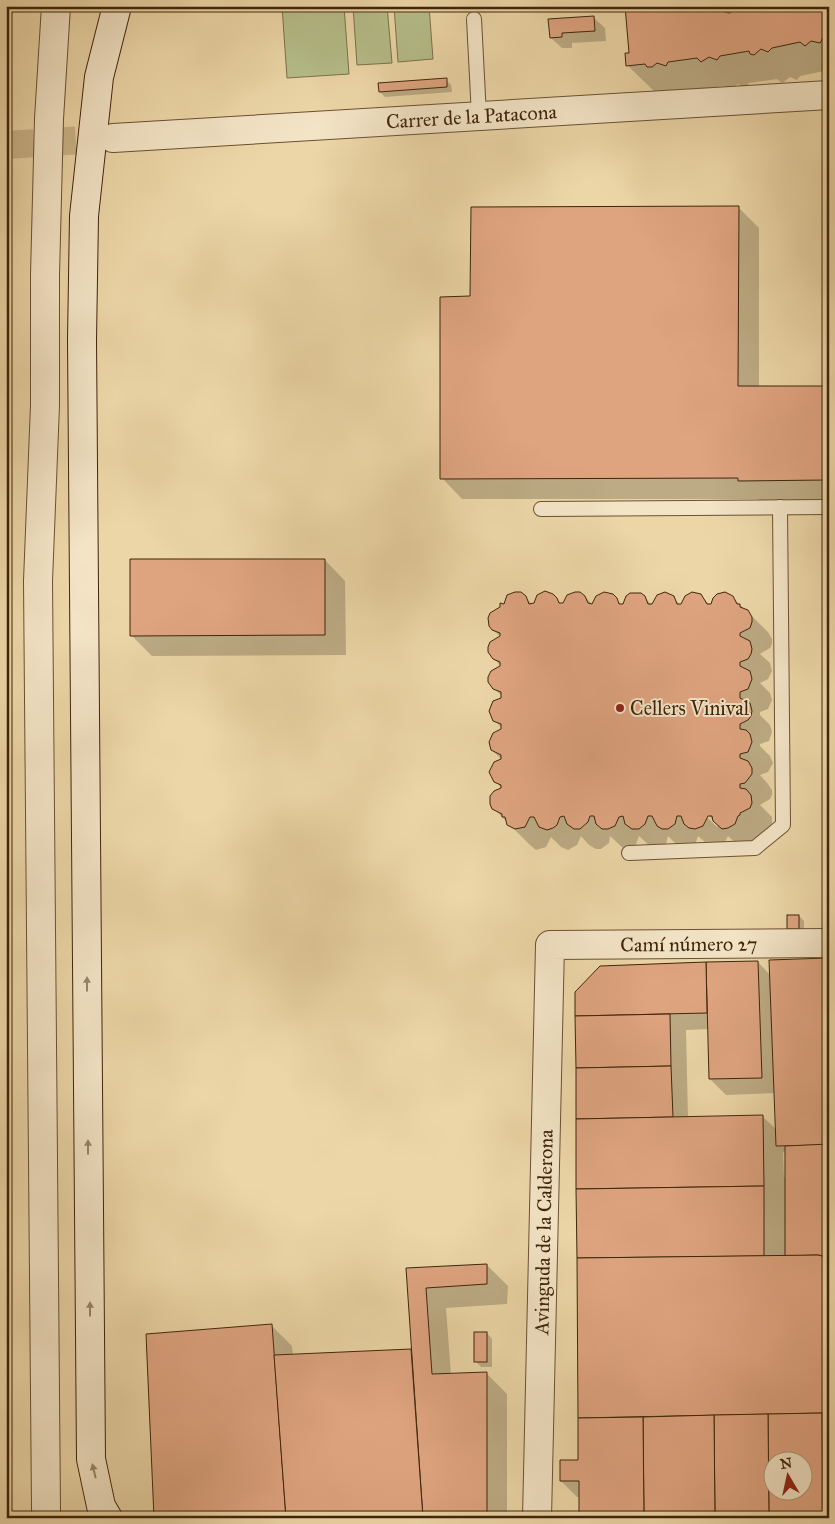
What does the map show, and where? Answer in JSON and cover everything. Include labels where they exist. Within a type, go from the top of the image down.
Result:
[{"type":"street","points":[[46,1509],[38,581],[44,405],[49,119],[56,6]]},
{"type":"street","points":[[108,1518],[102,1506],[91,1459],[82,340],[84,216],[99,77],[117,6]]},
{"type":"street","name":"Carrer de la Patacona","points":[[114,138],[829,95]]},
{"type":"street","name":"Camí número 27","points":[[550,945],[829,943]]},
{"type":"street","name":"Avinguda de la Calderona","points":[[537,1518],[550,945]]},
{"type":"lane","points":[[474,18],[479,116]]},
{"type":"lane","points":[[629,853],[755,848],[783,825],[780,507]]},
{"type":"lane","points":[[541,509],[829,507]]},
{"type":"green space","points":[[282,6],[344,6],[349,74],[287,78]]},
{"type":"green space","points":[[353,6],[387,6],[392,63],[357,65]]},
{"type":"green space","points":[[394,6],[429,6],[433,59],[398,62]]},
{"type":"building","points":[[625,6],[721,6],[724,12],[729,13],[732,12],[734,6],[829,6],[829,37],[823,38],[820,43],[811,41],[805,46],[800,42],[772,48],[768,52],[761,49],[754,55],[750,54],[749,51],[720,56],[717,60],[709,57],[701,62],[697,58],[668,62],[666,66],[657,63],[652,67],[647,67],[645,64],[626,66],[625,53],[629,53]]},
{"type":"building","points":[[594,16],[595,31],[562,33],[562,37],[550,38],[548,19]]},
{"type":"building","points":[[447,78],[447,87],[379,92],[378,83]]},
{"type":"building","points":[[739,206],[738,386],[826,386],[829,388],[829,478],[826,480],[738,481],[738,478],[440,479],[440,297],[470,296],[471,207]]},
{"type":"building","points":[[130,559],[325,559],[325,635],[130,636]]},
{"type":"building","name":"Cellers Vinival","points":[[545,591],[553,594],[559,603],[563,603],[567,595],[580,592],[585,596],[588,603],[592,604],[596,596],[604,592],[613,594],[619,604],[623,604],[626,596],[630,593],[641,593],[645,596],[648,604],[652,604],[657,595],[665,592],[674,596],[677,604],[681,604],[685,596],[692,592],[701,594],[707,604],[711,604],[717,594],[725,592],[733,596],[737,604],[740,604],[740,607],[748,610],[752,617],[752,622],[750,628],[740,633],[740,636],[750,641],[752,649],[748,659],[740,662],[740,666],[750,671],[752,679],[748,689],[740,692],[740,698],[750,703],[752,711],[748,720],[740,724],[740,729],[746,730],[750,734],[752,742],[748,752],[740,754],[740,758],[748,761],[752,768],[752,774],[745,783],[740,784],[740,788],[746,789],[751,795],[752,803],[750,808],[740,813],[735,824],[722,829],[713,821],[712,816],[708,816],[703,826],[695,829],[689,828],[684,824],[681,816],[677,816],[675,824],[668,829],[662,829],[657,826],[652,816],[648,816],[645,824],[639,829],[632,829],[625,824],[623,816],[619,817],[615,826],[602,829],[596,824],[594,816],[590,816],[588,822],[580,829],[574,829],[567,824],[564,816],[560,817],[557,825],[547,830],[539,827],[534,817],[530,817],[525,827],[515,829],[507,825],[502,814],[492,809],[490,796],[494,791],[501,788],[501,785],[494,782],[489,772],[494,762],[501,759],[501,755],[491,750],[489,742],[493,733],[501,729],[501,724],[493,721],[489,711],[493,701],[501,698],[501,692],[493,689],[488,682],[491,671],[500,666],[500,662],[493,659],[488,652],[488,647],[490,642],[500,636],[500,633],[492,630],[489,626],[488,618],[490,613],[500,607],[500,603],[504,604],[507,595],[521,592],[526,596],[529,604],[534,603],[537,595]]},
{"type":"building","points":[[787,915],[799,915],[799,929],[787,929]]},
{"type":"building","points":[[827,958],[827,1145],[776,1146],[769,960]]},
{"type":"building","points":[[827,958],[829,958],[829,1084],[827,1084]]},
{"type":"building","points":[[758,961],[762,1078],[709,1079],[706,962]]},
{"type":"building","points":[[706,962],[707,1013],[575,1016],[575,992],[600,966]]},
{"type":"building","points":[[670,1014],[671,1066],[576,1068],[575,1016]]},
{"type":"building","points":[[671,1066],[673,1117],[576,1119],[576,1068]]},
{"type":"building","points":[[827,1084],[829,1084],[829,1144],[827,1145]]},
{"type":"building","points":[[763,1115],[764,1186],[576,1189],[576,1119]]},
{"type":"building","points":[[829,1144],[829,1258],[818,1255],[785,1256],[785,1146]]},
{"type":"building","points":[[764,1186],[764,1256],[577,1258],[576,1189]]},
{"type":"building","points":[[818,1255],[826,1257],[824,1413],[578,1418],[577,1258]]},
{"type":"building","points":[[487,1264],[487,1284],[426,1288],[432,1374],[487,1372],[487,1512],[482,1518],[423,1518],[406,1268]]},
{"type":"building","points":[[272,1324],[286,1518],[154,1518],[146,1334]]},
{"type":"building","points":[[474,1332],[487,1332],[487,1362],[474,1362]]},
{"type":"building","points":[[411,1349],[423,1518],[286,1518],[274,1355]]},
{"type":"building","points":[[822,1413],[823,1518],[769,1518],[769,1502],[812,1502],[812,1452],[768,1452],[768,1414]]},
{"type":"building","points":[[768,1414],[768,1452],[762,1452],[762,1502],[769,1502],[769,1518],[715,1518],[714,1415]]},
{"type":"building","points":[[714,1415],[715,1518],[644,1518],[643,1417]]},
{"type":"building","points":[[643,1417],[644,1518],[582,1518],[579,1515],[579,1481],[560,1481],[560,1460],[578,1460],[578,1418]]},
{"type":"tunnel","points":[[6,145],[113,138]]},
{"type":"place","name":"Cellers Vinival","points":[[620,708]]}]
